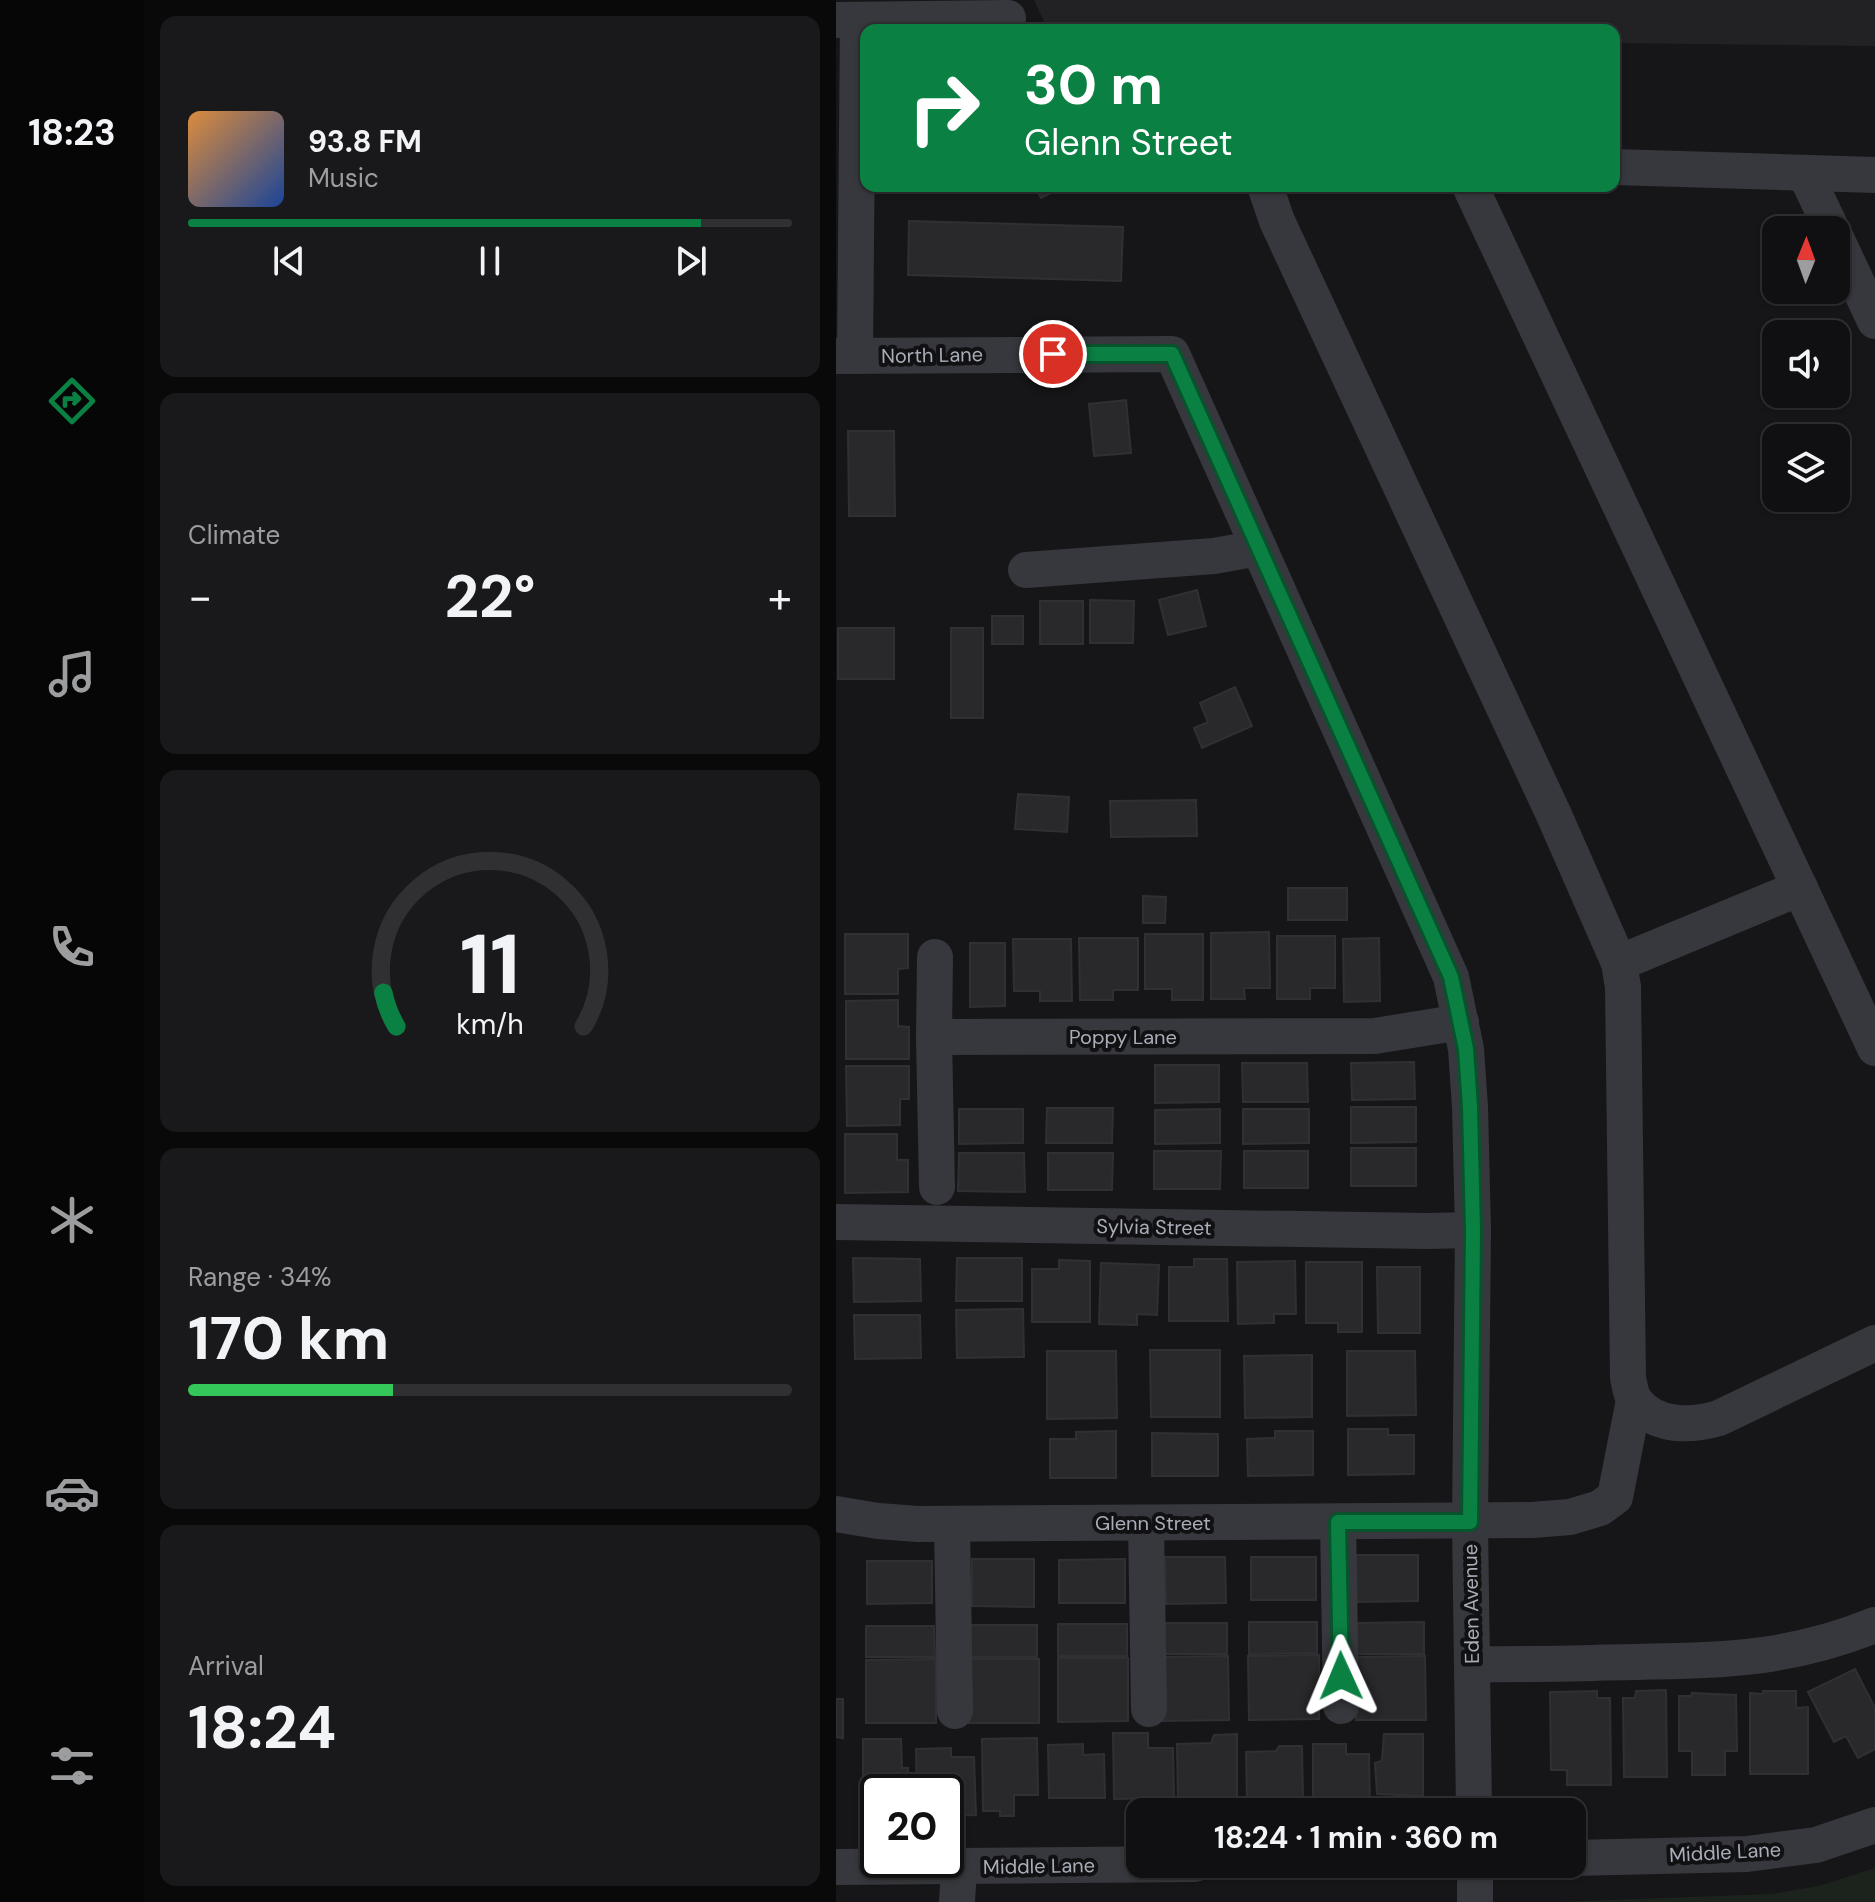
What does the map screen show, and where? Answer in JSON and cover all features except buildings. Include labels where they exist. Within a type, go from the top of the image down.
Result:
[{"type":"street","points":[[846,356],[847,20],[1008,18]]},
{"type":"street","points":[[1620,167],[1875,175]]},
{"type":"street","points":[[1805,173],[1825,216]]},
{"type":"street","points":[[1267,192],[1277,221],[1554,815],[1619,963],[1623,987],[1628,1378],[1634,1400],[1650,1416],[1698,1424],[1719,1418],[1875,1343]]},
{"type":"street","points":[[1473,192],[1875,1048]]},
{"type":"street","points":[[1850,268],[1875,321]]},
{"type":"street","name":"North Lane","points":[[846,356],[1172,354]]},
{"type":"street","name":"Eden Avenue","points":[[1172,354],[1451,977],[1461,1022],[1470,1107],[1473,1230],[1470,1522],[1474,1798]]},
{"type":"street","points":[[1026,570],[1214,556],[1259,548]]},
{"type":"street","points":[[1619,963],[1800,888]]},
{"type":"street","points":[[935,957],[937,1187]]},
{"type":"street","name":"Poppy Lane","points":[[934,1037],[1375,1036],[1461,1022]]},
{"type":"street","name":"Sylvia Street","points":[[836,1222],[1473,1230]]},
{"type":"street","name":"Glenn Street","points":[[836,1514],[878,1521],[952,1524],[1470,1522],[1570,1517],[1600,1508],[1615,1497],[1634,1400]]},
{"type":"street","points":[[1338,1522],[1341,1706]]},
{"type":"street","points":[[1146,1523],[1149,1709]]},
{"type":"street","points":[[952,1524],[955,1711]]},
{"type":"street","points":[[1472,1664],[1738,1659],[1794,1652],[1835,1642],[1875,1625]]},
{"type":"street","name":"Middle Lane","points":[[1586,1858],[1747,1854],[1816,1845],[1875,1825]]},
{"type":"street","name":"Middle Lane","points":[[836,1867],[958,1884],[1126,1870]]},
{"type":"street","points":[[1475,1878],[1475,1902]]},
{"type":"shaded area","points":[[1034,0],[1875,0],[1875,46],[1620,43],[1620,24],[1045,24]]},
{"type":"shaded area","points":[[1875,1868],[1875,1902],[1558,1902],[1771,1894],[1819,1886]]},
{"type":"route","points":[[1053,354],[1172,354],[1451,977],[1456,999],[1466,1049],[1470,1107],[1473,1230],[1470,1522],[1338,1522],[1341,1676]]}]
